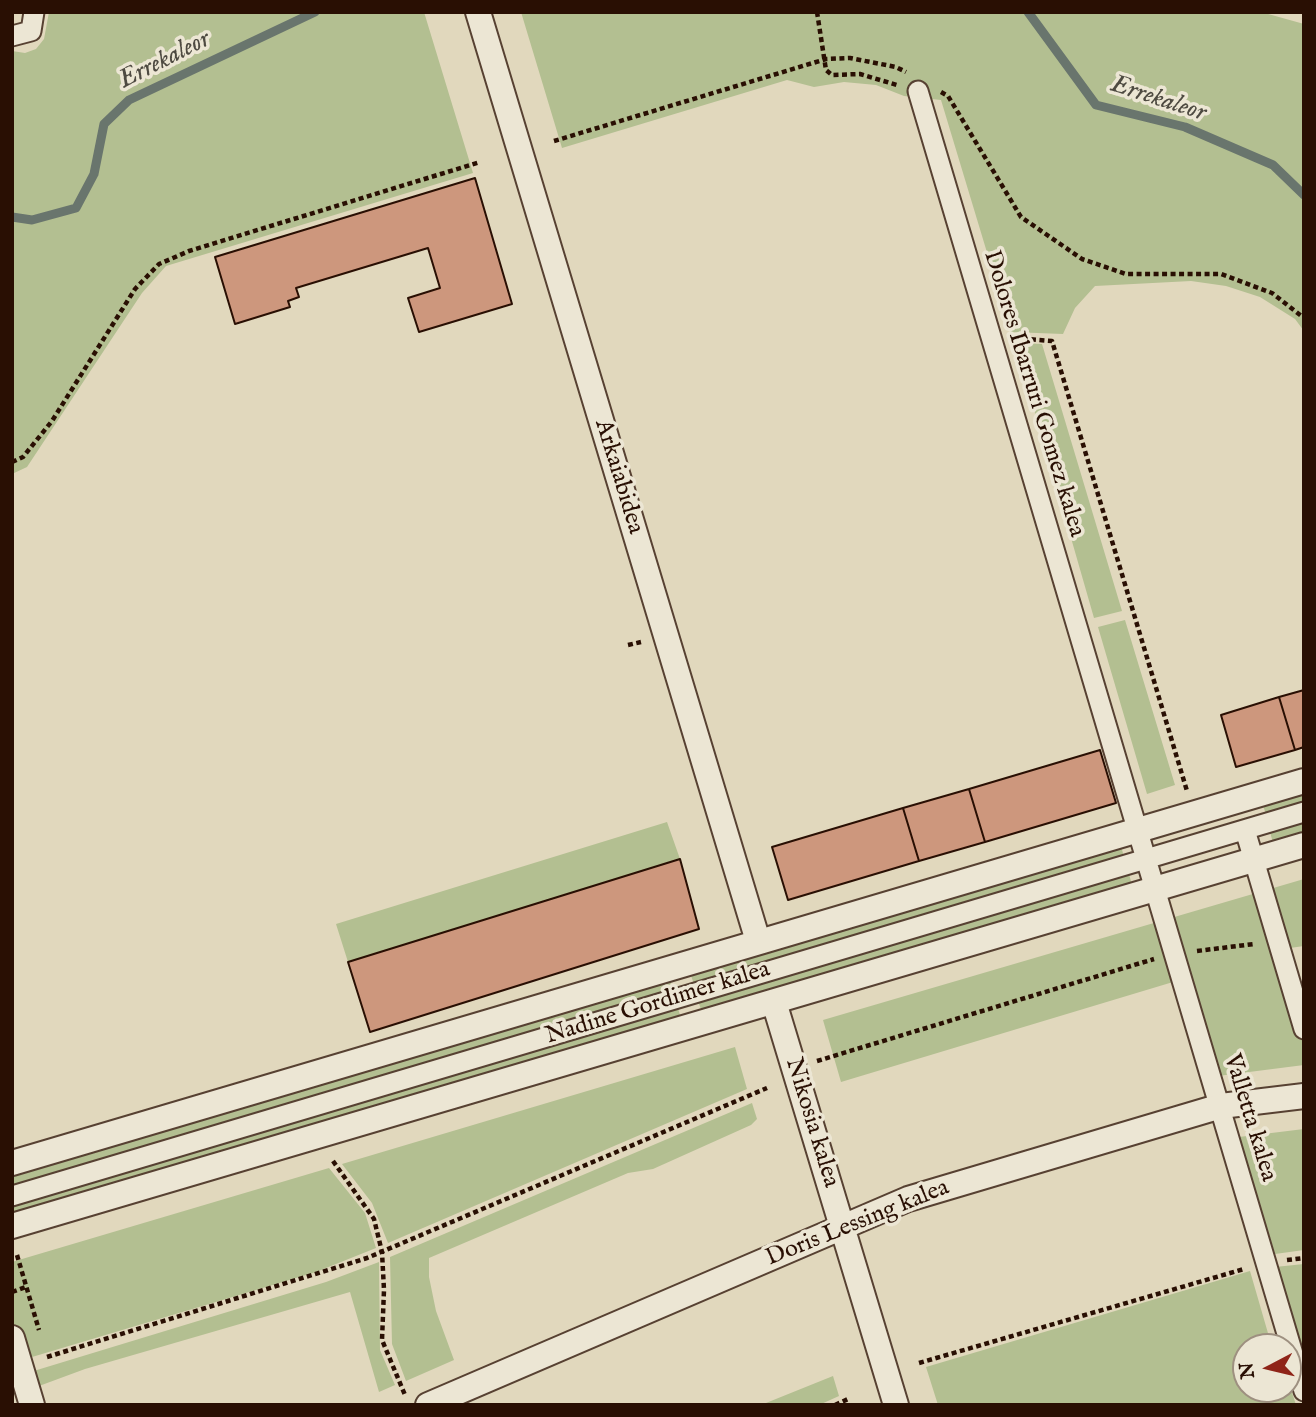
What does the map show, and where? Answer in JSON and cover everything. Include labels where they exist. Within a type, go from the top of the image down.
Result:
[{"type":"street","points":[[12,36],[31,31],[34,12]]},
{"type":"street","name":"Arkaiabidea","points":[[478,12],[758,941]]},
{"type":"street","name":"Dolores Ibarruri Gomez kalea","points":[[918,91],[1146,859]]},
{"type":"street","name":"Nadine Gordimer kalea","points":[[12,1163],[1304,781]]},
{"type":"street","name":"Nadine Gordimer kalea","points":[[12,1196],[1304,812]]},
{"type":"street","points":[[1245,830],[1304,1029]]},
{"type":"street","name":"Nadine Gordimer kalea","points":[[12,1226],[1304,845]]},
{"type":"street","name":"Valletta kalea","points":[[1146,859],[1304,1391]]},
{"type":"street","name":"Nikosia kalea","points":[[774,1002],[896,1405]]},
{"type":"street","name":"Doris Lessing kalea","points":[[428,1405],[908,1199],[1221,1106],[1304,1096]]},
{"type":"street","points":[[12,1338],[32,1405]]},
{"type":"path","points":[[817,12],[826,70],[832,75],[860,74],[918,91]]},
{"type":"path","points":[[12,462],[23,457],[52,421],[135,289],[159,264],[189,251],[480,162]]},
{"type":"path","points":[[991,337],[1052,341],[1193,813]]},
{"type":"path","points":[[794,1068],[1173,953],[1278,941]]},
{"type":"path","points":[[47,1357],[382,1252],[767,1088]]},
{"type":"path","points":[[332,1161],[374,1219],[382,1252],[382,1340],[411,1405]]},
{"type":"path","points":[[919,1363],[1266,1262],[1304,1258]]},
{"type":"path","points":[[12,1292],[26,1287]]},
{"type":"path","points":[[835,1405],[848,1399]]},
{"type":"green space","points":[[49,12],[424,12],[473,173],[166,266],[142,293],[27,467],[12,474],[12,51],[25,53],[36,49],[44,39]]},
{"type":"green space","points":[[521,12],[1261,12],[1304,24],[1304,331],[1295,319],[1260,297],[1226,286],[1191,281],[1095,286],[1075,308],[1063,334],[1011,332],[941,100],[904,96],[876,85],[844,82],[814,87],[787,80],[562,148]]},
{"type":"green space","points":[[1015,343],[1042,344],[1122,611],[1094,618]]},
{"type":"green space","points":[[1125,620],[1175,785],[1147,794],[1098,627]]},
{"type":"green space","points":[[1304,791],[1304,803],[1266,814],[1262,803]]},
{"type":"green space","points":[[667,822],[680,859],[348,962],[336,924]]},
{"type":"green space","points":[[1304,822],[1304,834],[1273,843],[1270,832]]},
{"type":"green space","points":[[1121,846],[1124,857],[694,984],[690,973]]},
{"type":"green space","points":[[1129,874],[1132,885],[702,1012],[698,1001]]},
{"type":"green space","points":[[1304,879],[1304,946],[1290,948],[1304,996],[1304,1065],[1202,1078],[1173,982],[841,1082],[823,1020]]},
{"type":"green space","points":[[669,978],[673,990],[12,1186],[12,1174]]},
{"type":"green space","points":[[678,1008],[681,1019],[12,1218],[12,1205]]},
{"type":"green space","points":[[735,1047],[747,1089],[388,1243],[372,1203],[342,1164]]},
{"type":"green space","points":[[752,1103],[757,1119],[751,1125],[653,1169],[628,1173],[429,1258],[429,1277],[436,1311],[454,1360],[406,1381],[392,1344],[390,1257]]},
{"type":"green space","points":[[1304,1129],[1304,1250],[1275,1254],[1239,1137]]},
{"type":"green space","points":[[329,1168],[365,1213],[376,1248],[316,1272],[12,1363],[12,1262]]},
{"type":"green space","points":[[379,1262],[380,1350],[395,1385],[379,1392],[350,1292],[85,1369],[12,1396],[14,1377],[326,1282]]},
{"type":"green space","points":[[1304,1264],[1304,1363],[1302,1333],[1295,1333],[1275,1267]]},
{"type":"green space","points":[[1250,1271],[1268,1333],[1232,1333],[1232,1403],[1296,1405],[938,1405],[926,1367]]},
{"type":"green space","points":[[833,1376],[839,1396],[819,1405],[761,1405]]},
{"type":"building","points":[[475,178],[512,304],[419,332],[408,298],[440,288],[428,248],[296,288],[299,297],[288,301],[290,307],[235,324],[215,257]]},
{"type":"building","points":[[1304,690],[1304,747],[1295,750],[1279,697]]},
{"type":"building","points":[[1279,697],[1295,750],[1236,767],[1221,715]]},
{"type":"building","points":[[1100,750],[1116,803],[985,842],[969,789]]},
{"type":"building","points":[[969,789],[985,842],[919,861],[903,808]]},
{"type":"building","points":[[903,808],[919,861],[788,900],[772,847]]},
{"type":"building","points":[[680,859],[699,929],[370,1032],[348,962]]},
{"type":"waterway","name":"Errekaleor","points":[[12,217],[32,220],[76,208],[94,174],[104,124],[129,100],[315,12]]},
{"type":"waterway","name":"Errekaleor","points":[[1028,12],[1096,105],[1185,127],[1273,165],[1304,195]]}]
